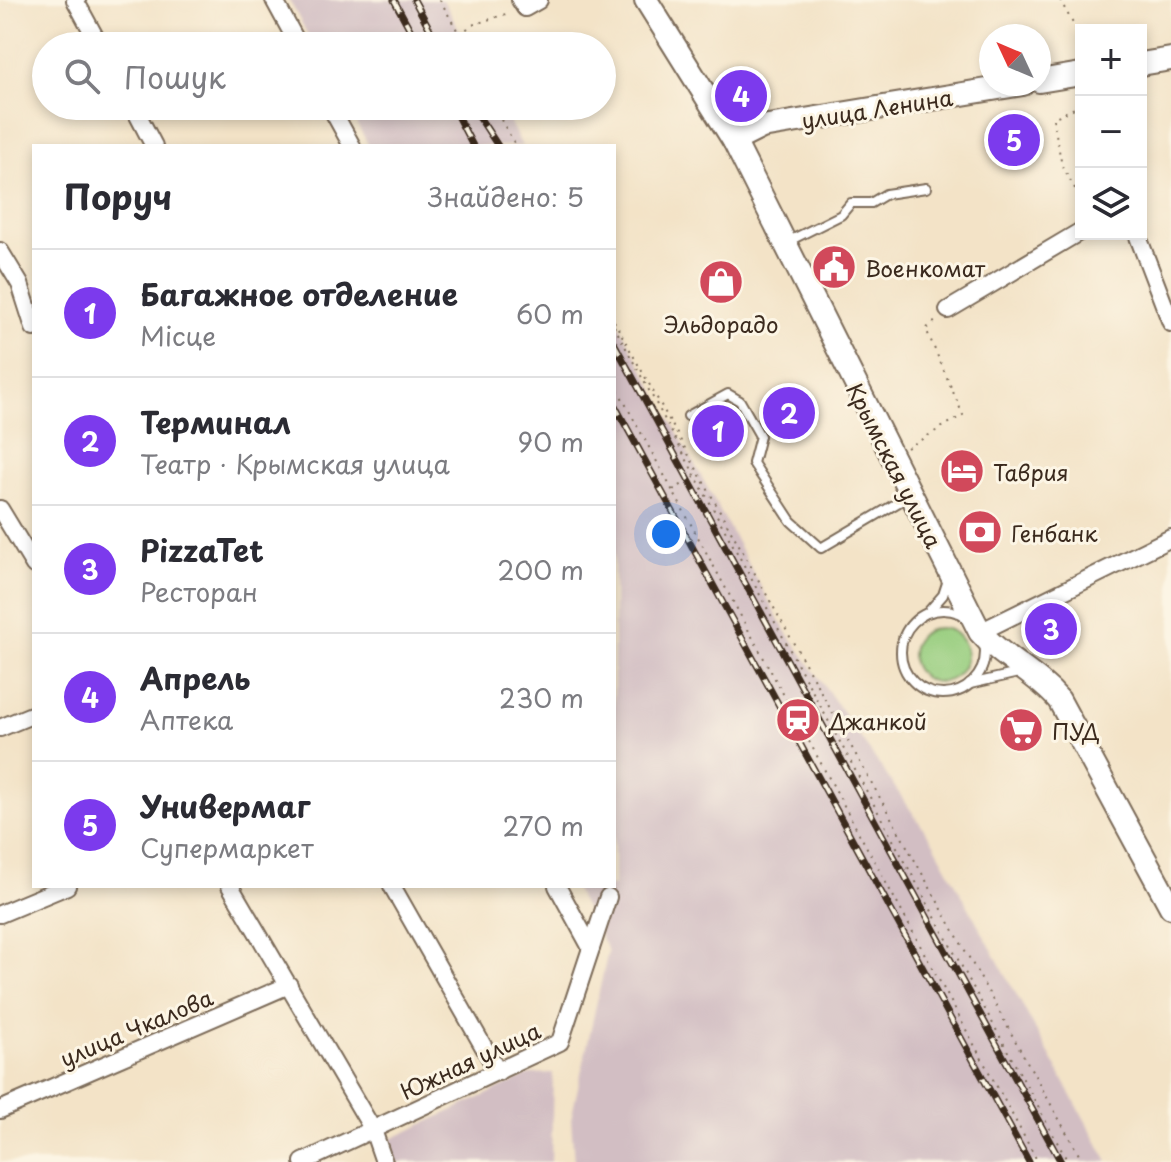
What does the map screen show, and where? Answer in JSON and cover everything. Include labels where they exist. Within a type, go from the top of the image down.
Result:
[{"type":"main road","name":"Крымская улица","points":[[646,0],[734,141],[980,632],[1059,700],[1171,907]]},
{"type":"main road","points":[[1147,63],[1171,59]]},
{"type":"main road","points":[[1051,79],[1075,75]]},
{"type":"main road","name":"улица Ленина","points":[[734,141],[762,127],[979,91]]},
{"type":"street","points":[[75,0],[92,32]]},
{"type":"street","points":[[274,0],[291,32]]},
{"type":"street","points":[[140,120],[153,144]]},
{"type":"street","points":[[338,120],[351,144]]},
{"type":"street","points":[[948,310],[1075,235]]},
{"type":"street","points":[[1139,240],[1171,323]]},
{"type":"street","points":[[0,251],[27,283],[32,315]]},
{"type":"street","points":[[0,509],[32,562]]},
{"type":"street","points":[[980,632],[1171,538]]},
{"type":"street","points":[[0,728],[32,715]]},
{"type":"street","points":[[0,914],[62,888]]},
{"type":"street","points":[[231,888],[373,1130],[384,1162]]},
{"type":"street","points":[[393,888],[498,1072]]},
{"type":"street","points":[[558,888],[591,948]]},
{"type":"street","name":"Южная улица","points":[[303,1162],[560,1042],[608,897]]},
{"type":"street","name":"улица Чкалова","points":[[0,1110],[289,985]]},
{"type":"lane","points":[[785,243],[841,215],[851,203],[871,203],[886,194],[926,188]]},
{"type":"lane","points":[[688,416],[728,394],[740,401],[760,436],[753,463],[791,521],[821,548],[909,495]]},
{"type":"lane","points":[[927,613],[957,613],[974,623],[980,632],[984,660],[979,674],[961,690],[941,694],[921,688],[907,673],[901,654],[911,625],[943,595],[949,572]]},
{"type":"lane","points":[[969,685],[1027,671]]},
{"type":"path","points":[[440,0],[460,32]]},
{"type":"path","points":[[1060,0],[1075,27]]},
{"type":"path","points":[[462,32],[472,25],[528,3]]},
{"type":"path","points":[[1075,108],[1053,118],[1062,166],[1075,189]]},
{"type":"path","points":[[501,120],[515,144]]},
{"type":"path","points":[[891,458],[963,415],[926,329],[948,310]]},
{"type":"path","points":[[616,327],[1068,1162]]},
{"type":"path","points":[[616,387],[1038,1162]]},
{"type":"path","points":[[672,491],[698,476]]},
{"type":"path","points":[[698,476],[830,705],[1083,1162]]},
{"type":"path","points":[[822,709],[830,705]]},
{"type":"path","points":[[912,875],[922,870]]},
{"type":"shaded area","points":[[289,0],[443,0],[460,32],[306,32]]},
{"type":"shaded area","points":[[355,120],[508,120],[521,144],[368,144]]},
{"type":"shaded area","points":[[616,319],[780,622],[933,842],[1108,1162],[574,1162],[571,1119],[608,951],[574,888],[616,888]]},
{"type":"shaded area","points":[[553,1073],[551,1162],[394,1162],[389,1140],[531,1074]]},
{"type":"green space","points":[[939,628],[958,636],[966,655],[958,674],[939,682],[920,674],[912,655],[920,636]]},
{"type":"railway","points":[[394,0],[411,32]]},
{"type":"railway","points":[[414,0],[431,32]]},
{"type":"railway","points":[[459,120],[472,144]]},
{"type":"railway","points":[[481,120],[497,144]]},
{"type":"railway","points":[[616,347],[1061,1162]]},
{"type":"railway","points":[[616,408],[1029,1162]]},
{"type":"place","name":"Апрель","points":[[741,96]]},
{"type":"place","name":"Универмаг","points":[[1014,140]]},
{"type":"place","name":"Военкомат","points":[[834,267]]},
{"type":"place","name":"Эльдорадо","points":[[721,282]]},
{"type":"place","name":"Терминал","points":[[789,413]]},
{"type":"place","name":"Багажное отделение","points":[[718,431]]},
{"type":"place","name":"Таврия","points":[[962,471]]},
{"type":"place","name":"Генбанк","points":[[980,532]]},
{"type":"place","name":"PizzaTet","points":[[1051,629]]},
{"type":"place","name":"Джанкой","points":[[798,720]]},
{"type":"place","name":"ПУД","points":[[1021,730]]}]
